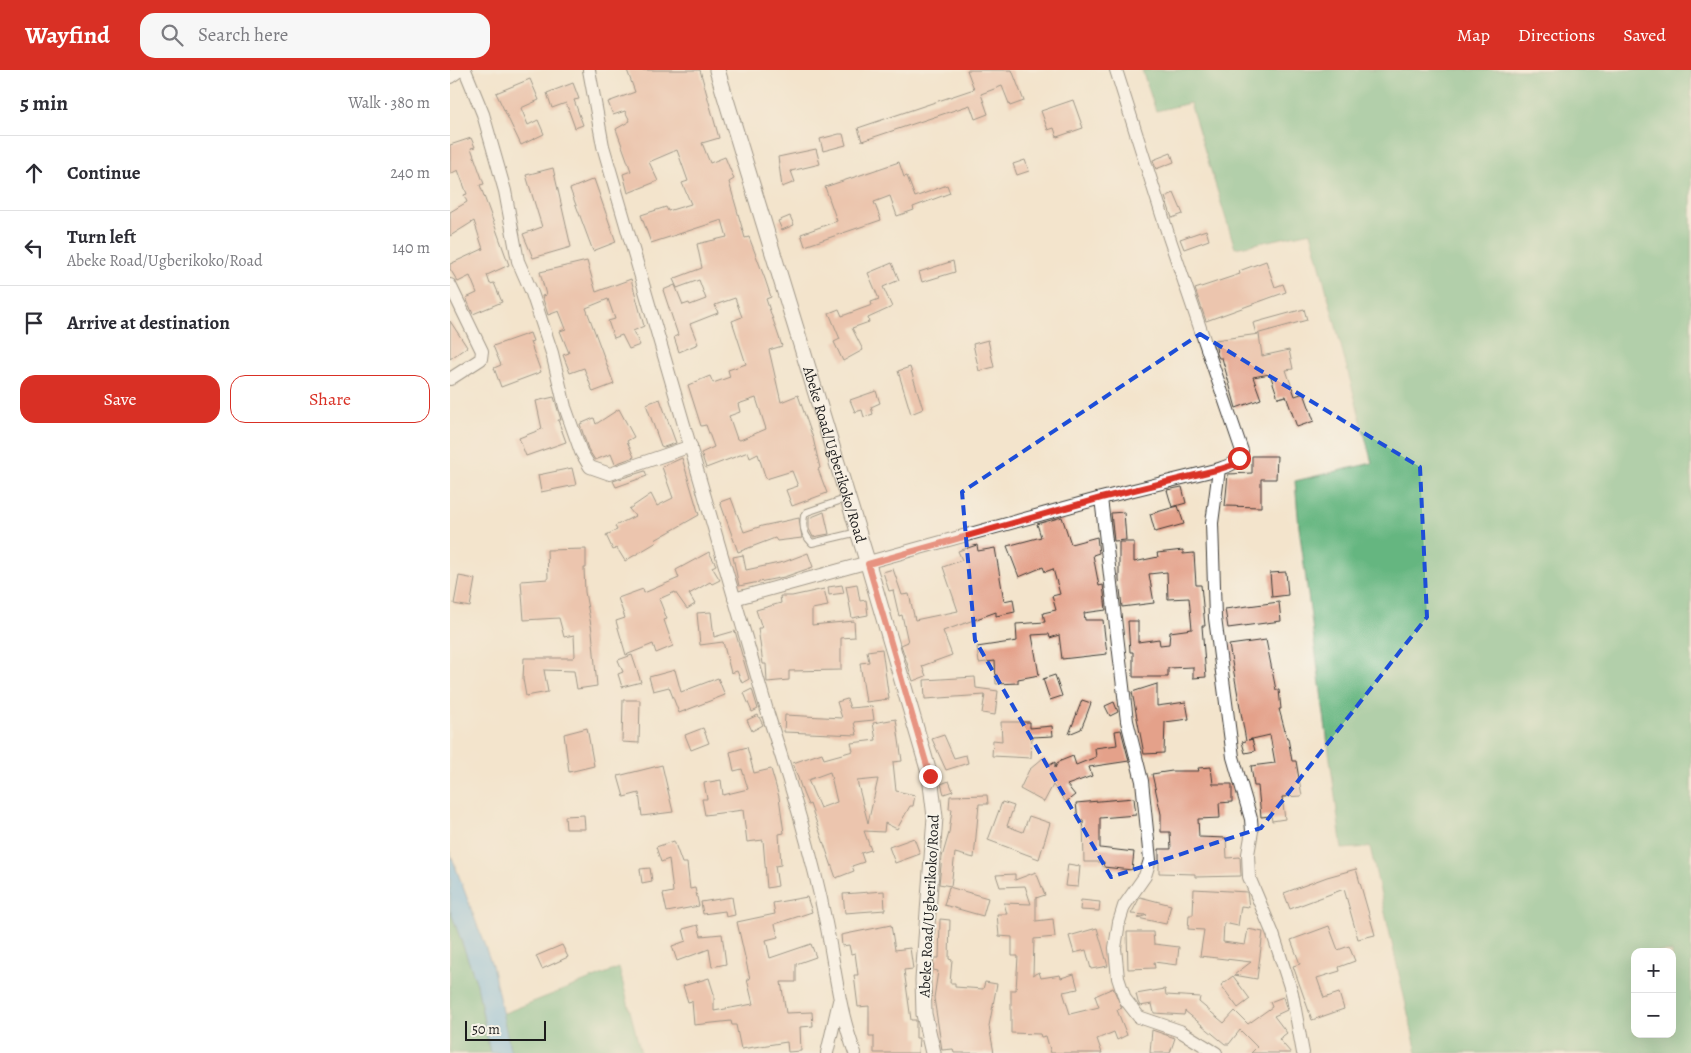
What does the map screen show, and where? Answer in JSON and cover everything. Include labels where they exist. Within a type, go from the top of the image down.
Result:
[{"type":"street","points":[[450,77],[460,70]]},
{"type":"street","points":[[465,70],[482,114],[505,191],[518,261],[532,293],[552,353],[565,406],[590,467],[610,474],[690,446]]},
{"type":"street","points":[[589,70],[604,146],[734,599],[797,805],[826,924],[847,1033],[855,1053]]},
{"type":"street","name":"Abeke Road/Ugberikoko/Road","points":[[717,70],[868,564],[930,776],[935,817],[923,980],[924,1014],[933,1053]]},
{"type":"street","points":[[734,599],[868,564],[1101,498],[1220,469],[1233,465],[1239,458],[1242,451],[1169,237],[1116,70]]},
{"type":"street","points":[[450,285],[482,351],[481,359],[450,380]]},
{"type":"street","points":[[1220,469],[1212,523],[1215,618],[1233,756],[1251,825],[1249,872],[1254,892],[1273,934],[1292,993],[1303,1053]]},
{"type":"street","points":[[1101,498],[1127,720],[1142,781],[1150,860],[1145,876],[1124,906],[1118,922],[1115,948],[1118,978],[1125,999],[1132,1012],[1139,1017],[1180,1031],[1216,1053]]},
{"type":"street","points":[[827,1053],[840,999]]},
{"type":"lane","points":[[848,498],[807,512],[803,522],[806,537],[812,542],[858,532]]},
{"type":"highlighted area","points":[[1200,334],[1420,467],[1427,617],[1261,828],[1111,877],[975,640],[962,492]]},
{"type":"green space","points":[[1142,70],[1691,70],[1691,1053],[1417,1053],[1370,847],[1342,849],[1299,527],[1295,481],[1372,463],[1311,232],[1235,248],[1190,103],[1156,111]]},
{"type":"green space","points":[[450,910],[477,984],[490,1053],[450,1053]]},
{"type":"green space","points":[[619,968],[641,1053],[511,1053],[502,1014]]},
{"type":"water","points":[[450,852],[492,965],[511,1053],[490,1053],[477,984],[450,910]]},
{"type":"building","points":[[627,70],[700,70],[719,138],[702,143],[710,163],[725,157],[734,179],[729,182],[745,238],[749,237],[765,279],[771,297],[766,299],[782,346],[769,350],[781,402],[798,395],[813,438],[820,468],[818,469],[827,493],[792,506],[786,490],[798,486],[792,471],[766,479],[758,454],[750,458],[748,452],[706,468],[701,453],[714,447],[706,425],[701,426],[688,385],[710,376],[713,383],[730,377],[728,370],[746,364],[732,321],[742,317],[735,298],[715,305],[718,313],[690,324],[698,344],[679,352],[674,337],[678,335],[663,290],[675,285],[683,305],[689,303],[690,305],[706,299],[699,280],[677,288],[673,279],[702,268],[697,244],[727,237],[722,220],[651,243],[641,215],[666,207],[668,211],[691,204],[682,183],[688,181],[677,150],[649,162],[658,181],[628,193],[623,174],[631,171],[616,129],[630,121],[625,111],[613,115],[608,102],[635,92]],"holes":[[[756,398],[766,429],[740,440],[737,439],[729,416],[740,412],[738,404]]]},
{"type":"building","points":[[967,70],[1012,70],[1024,101],[1010,106],[1002,86],[981,94],[988,114],[975,119],[970,105],[862,141],[858,128],[974,89]]},
{"type":"building","points":[[530,79],[539,100],[521,108],[528,125],[538,120],[544,134],[521,145],[496,93]]},
{"type":"building","points":[[573,83],[579,99],[574,100],[583,125],[575,128],[566,103],[552,108],[547,93]]},
{"type":"building","points":[[1073,100],[1083,128],[1057,137],[1054,128],[1048,130],[1041,111]]},
{"type":"building","points":[[843,134],[846,145],[823,151],[820,139]]},
{"type":"building","points":[[471,138],[475,147],[471,148],[484,184],[480,185],[509,265],[487,275],[490,284],[494,283],[502,302],[473,314],[466,298],[477,293],[470,276],[458,282],[450,269],[450,264],[483,249],[474,221],[450,236],[450,212],[467,202],[464,195],[467,194],[458,170],[450,174],[450,145]]},
{"type":"building","points":[[816,149],[820,164],[791,171],[795,182],[782,187],[778,157]]},
{"type":"building","points":[[1171,153],[1174,162],[1156,169],[1153,160]]},
{"type":"building","points":[[1025,160],[1029,171],[1017,175],[1013,164]]},
{"type":"building","points":[[899,162],[904,177],[907,176],[915,197],[947,185],[950,193],[913,207],[914,210],[897,216],[890,196],[874,202],[881,220],[805,246],[801,234],[837,221],[825,187]]},
{"type":"building","points":[[553,168],[571,247],[533,258],[523,234],[542,227],[526,175]]},
{"type":"building","points":[[594,179],[616,242],[593,251],[570,189]]},
{"type":"building","points":[[1174,193],[1183,214],[1172,218],[1165,197]]},
{"type":"building","points":[[790,216],[794,225],[782,230],[778,221]]},
{"type":"building","points":[[1206,230],[1209,240],[1184,249],[1180,239]]},
{"type":"building","points":[[587,261],[596,292],[631,279],[644,326],[633,331],[640,345],[629,349],[622,335],[614,338],[608,321],[615,319],[608,299],[586,308],[614,384],[593,392],[584,368],[570,373],[563,355],[569,353],[560,331],[566,329],[559,311],[548,315],[542,296],[546,295],[540,272]]},
{"type":"building","points":[[953,261],[955,272],[922,282],[919,272]]},
{"type":"building","points":[[1266,261],[1275,287],[1283,284],[1286,292],[1206,321],[1195,289],[1240,274],[1239,271]]},
{"type":"building","points":[[892,263],[899,280],[883,287],[892,307],[868,318],[869,322],[852,328],[863,350],[843,361],[834,342],[840,339],[829,313],[839,309],[842,316],[872,305],[871,302],[879,299],[868,273]]},
{"type":"building","points":[[1304,309],[1307,320],[1256,334],[1253,323]]},
{"type":"building","points":[[450,321],[467,347],[450,359]]},
{"type":"building","points":[[530,333],[533,341],[530,342],[541,372],[501,387],[494,368],[501,365],[493,346]]},
{"type":"building","points":[[1259,334],[1262,356],[1289,350],[1293,369],[1286,370],[1295,396],[1304,393],[1314,421],[1297,427],[1286,396],[1278,398],[1270,374],[1253,377],[1261,399],[1236,408],[1222,358],[1219,358],[1217,354],[1215,340]]},
{"type":"building","points":[[988,340],[994,367],[979,371],[973,344]]},
{"type":"building","points":[[910,367],[923,409],[911,414],[898,371]]},
{"type":"building","points":[[876,391],[880,403],[871,407],[873,414],[864,417],[862,410],[855,412],[850,400]]},
{"type":"building","points":[[554,397],[561,420],[558,420],[566,442],[526,456],[519,438],[542,429],[536,401]]},
{"type":"building","points":[[660,399],[676,443],[664,447],[661,446],[646,404]]},
{"type":"building","points":[[619,409],[634,437],[627,441],[634,457],[615,464],[611,454],[595,460],[588,449],[580,424],[594,418],[596,424]]},
{"type":"building","points":[[1252,456],[1277,456],[1276,479],[1261,479],[1261,507],[1225,506],[1228,474],[1252,473]]},
{"type":"building","points":[[682,458],[699,515],[655,540],[657,542],[625,561],[617,548],[613,550],[606,535],[617,530],[615,526],[635,516],[629,509],[651,494],[657,506],[673,498],[662,467]]},
{"type":"building","points":[[572,468],[576,485],[541,492],[538,475]]},
{"type":"building","points":[[645,471],[647,476],[616,487],[613,481]]},
{"type":"building","points":[[1182,487],[1186,503],[1172,507],[1167,490]]},
{"type":"building","points":[[731,498],[744,532],[799,518],[802,538],[777,541],[775,538],[738,552],[720,502]]},
{"type":"building","points":[[1178,506],[1184,524],[1155,532],[1150,514]]},
{"type":"building","points":[[824,512],[829,534],[813,537],[809,529],[809,518]]},
{"type":"building","points":[[1124,512],[1126,540],[1114,541],[1111,513]]},
{"type":"building","points":[[1062,517],[1071,544],[1097,537],[1099,553],[1093,555],[1099,586],[1103,585],[1106,610],[1084,613],[1085,620],[1103,620],[1107,654],[1062,659],[1059,635],[1050,638],[1049,634],[1032,635],[1039,675],[1018,679],[1018,683],[996,684],[995,661],[979,663],[977,647],[1017,641],[1016,624],[1045,622],[1043,613],[1056,610],[1052,596],[1060,594],[1053,569],[1045,572],[1043,567],[1019,577],[1007,546],[1041,537],[1037,524]]},
{"type":"building","points":[[1119,542],[1134,542],[1134,562],[1158,557],[1157,553],[1183,550],[1183,554],[1194,553],[1196,585],[1201,585],[1205,626],[1202,626],[1206,677],[1193,678],[1193,667],[1168,668],[1168,677],[1133,677],[1133,652],[1130,652],[1128,621],[1138,621],[1138,642],[1159,639],[1160,645],[1169,644],[1170,632],[1192,629],[1189,598],[1168,599],[1167,572],[1149,574],[1154,603],[1122,607],[1119,580]]},
{"type":"building","points":[[977,545],[978,551],[995,548],[1004,601],[1013,599],[1015,612],[996,616],[996,612],[943,631],[952,655],[922,666],[926,676],[913,681],[901,645],[908,642],[902,615],[899,616],[893,590],[889,591],[883,572],[893,569],[902,595],[909,594],[915,620],[958,611],[943,567],[962,560],[958,551]]},
{"type":"building","points":[[586,549],[586,568],[584,568],[585,592],[592,631],[597,686],[577,689],[574,671],[544,670],[548,692],[526,696],[523,679],[524,658],[573,658],[575,656],[574,635],[564,637],[559,618],[524,620],[521,581],[548,579],[547,550]]},
{"type":"building","points":[[709,552],[716,565],[712,567],[720,580],[712,584],[710,582],[689,594],[695,604],[687,609],[675,592],[659,599],[667,619],[664,620],[673,646],[656,653],[653,644],[626,655],[616,621],[625,618],[618,598],[643,589],[644,593],[679,578],[676,570]]},
{"type":"building","points":[[808,553],[813,567],[784,577],[739,586],[733,557],[743,555],[746,570],[784,562]]},
{"type":"building","points":[[1286,572],[1288,595],[1272,597],[1270,573]]},
{"type":"building","points":[[459,576],[475,579],[470,607],[454,604]]},
{"type":"building","points":[[857,584],[860,601],[866,600],[868,615],[852,618],[846,586]]},
{"type":"building","points":[[842,585],[844,593],[829,595],[828,587]]},
{"type":"building","points":[[824,589],[828,606],[812,609],[812,625],[854,621],[855,637],[841,638],[841,670],[789,671],[789,680],[767,682],[766,664],[763,664],[758,628],[762,628],[756,610],[781,603],[780,596],[792,596]]},
{"type":"building","points":[[1279,602],[1281,621],[1228,628],[1225,609]]},
{"type":"building","points":[[711,612],[714,637],[735,631],[749,679],[742,683],[737,671],[731,673],[723,642],[700,645],[697,613]]},
{"type":"building","points":[[1266,640],[1276,690],[1279,690],[1281,709],[1279,709],[1288,738],[1292,761],[1296,761],[1302,796],[1282,797],[1285,819],[1272,821],[1271,816],[1261,817],[1258,786],[1254,786],[1251,766],[1275,763],[1270,735],[1252,739],[1255,751],[1245,753],[1242,742],[1246,741],[1229,645]]},
{"type":"building","points":[[882,649],[889,699],[866,702],[860,663],[869,662],[867,651]]},
{"type":"building","points":[[632,655],[641,682],[622,687],[618,674],[623,672],[618,660]]},
{"type":"building","points":[[675,670],[681,692],[718,678],[725,695],[679,713],[669,687],[653,691],[649,677]]},
{"type":"building","points":[[1055,675],[1062,696],[1050,700],[1043,679]]},
{"type":"building","points":[[975,677],[976,688],[998,691],[995,715],[982,713],[985,695],[925,699],[924,680]]},
{"type":"building","points":[[1157,684],[1157,706],[1186,702],[1189,719],[1165,722],[1164,753],[1144,754],[1132,692]]},
{"type":"building","points":[[752,689],[758,709],[752,712],[744,693]]},
{"type":"building","points":[[847,699],[850,708],[872,706],[874,720],[854,722],[857,735],[784,732],[785,715],[842,718],[837,702]]},
{"type":"building","points":[[623,700],[640,700],[639,743],[622,742]]},
{"type":"building","points":[[1082,700],[1091,703],[1087,714],[1081,729],[1069,734]]},
{"type":"building","points":[[1114,702],[1118,712],[1110,716],[1105,706]]},
{"type":"building","points":[[758,715],[763,725],[752,731],[747,720]]},
{"type":"building","points":[[896,719],[902,761],[893,762],[896,791],[915,795],[913,806],[910,806],[897,829],[885,823],[884,832],[864,831],[871,850],[861,853],[864,862],[852,866],[854,871],[836,878],[810,804],[808,805],[803,793],[793,763],[822,753],[824,759],[853,751],[851,743],[876,740],[873,723]],"holes":[[[830,772],[837,802],[820,808],[808,780]],[[878,779],[868,823],[857,781]]]},
{"type":"building","points":[[1001,722],[1030,722],[1030,728],[1052,726],[1053,736],[1032,737],[1031,758],[992,756],[993,740],[1002,741]]},
{"type":"building","points":[[587,728],[594,766],[569,772],[564,734]]},
{"type":"building","points":[[703,728],[709,743],[691,750],[685,735]]},
{"type":"building","points":[[1121,730],[1129,761],[1089,767],[1092,776],[1067,785],[1075,795],[1066,802],[1053,785],[1044,802],[1020,789],[1029,770],[1043,758],[1050,765],[1055,762],[1055,768],[1058,762],[1073,756],[1076,765],[1096,757],[1095,748],[1117,745],[1115,731]]},
{"type":"building","points":[[944,735],[954,758],[966,755],[968,763],[946,770],[932,739]]},
{"type":"building","points":[[747,747],[754,773],[771,769],[779,797],[784,833],[779,834],[781,865],[775,866],[778,886],[767,888],[763,840],[747,842],[743,810],[705,815],[702,799],[707,799],[704,783],[721,780],[723,795],[748,789],[742,769],[734,771],[730,752]]},
{"type":"building","points":[[662,765],[673,812],[642,816],[639,793],[624,797],[618,776]]},
{"type":"building","points":[[1211,767],[1213,784],[1232,784],[1232,802],[1219,803],[1220,818],[1198,819],[1199,837],[1226,838],[1227,858],[1240,857],[1241,876],[1195,877],[1195,874],[1159,873],[1159,849],[1171,849],[1170,832],[1161,832],[1161,814],[1152,774],[1172,771],[1199,771],[1198,768]]},
{"type":"building","points":[[949,781],[953,791],[944,794],[941,784]]},
{"type":"building","points":[[987,795],[988,804],[979,804],[974,858],[955,853],[951,886],[939,884],[942,857],[949,833],[952,809],[949,809],[950,796]]},
{"type":"building","points":[[1134,798],[1136,815],[1100,818],[1100,848],[1134,852],[1132,870],[1103,867],[1104,862],[1084,862],[1083,820],[1078,820],[1076,803]]},
{"type":"building","points":[[1002,802],[1014,806],[1007,826],[1023,832],[1029,816],[1050,823],[1039,859],[988,840]]},
{"type":"building","points":[[584,815],[585,829],[566,829],[565,816]]},
{"type":"building","points":[[914,838],[920,854],[895,863],[889,847]]},
{"type":"building","points":[[674,841],[682,863],[687,863],[690,889],[695,888],[699,906],[667,912],[663,894],[673,892],[669,859],[661,862],[656,847]]},
{"type":"building","points":[[1068,864],[1080,866],[1078,887],[1065,886]]},
{"type":"building","points":[[650,868],[652,881],[642,883],[640,869]]},
{"type":"building","points":[[1356,869],[1375,935],[1358,939],[1344,889],[1290,909],[1284,893],[1327,877]]},
{"type":"building","points":[[1036,872],[1045,895],[1036,898],[1036,921],[1053,919],[1055,937],[1034,939],[1033,975],[1039,972],[1041,978],[1060,975],[1061,978],[1074,974],[1078,989],[1063,992],[1070,1014],[1099,1007],[1095,996],[1113,988],[1122,1008],[1117,1010],[1127,1035],[1117,1040],[1114,1032],[1097,1039],[1102,1053],[1051,1053],[1046,1036],[1011,1033],[1011,990],[1016,990],[1018,956],[1012,956],[1012,937],[999,936],[997,914],[1007,914],[1004,903],[1031,904],[1025,886],[1000,887],[996,875],[1015,874],[1015,880]]},
{"type":"building","points":[[949,887],[988,898],[983,916],[944,905]]},
{"type":"building","points":[[1194,889],[1247,892],[1249,907],[1241,906],[1238,926],[1224,923],[1223,942],[1245,945],[1248,929],[1263,932],[1257,979],[1234,975],[1251,962],[1200,956],[1204,930],[1188,929],[1189,915],[1193,915]]},
{"type":"building","points":[[884,891],[885,910],[845,913],[843,894]]},
{"type":"building","points":[[732,897],[735,915],[726,917],[725,911],[703,914],[701,902]]},
{"type":"building","points":[[807,897],[812,912],[775,924],[778,937],[766,940],[770,958],[811,944],[816,957],[796,964],[796,982],[781,982],[786,1013],[812,1012],[813,1026],[800,1027],[801,1051],[788,1052],[787,1042],[741,1049],[736,1025],[732,1025],[731,1021],[694,1025],[692,1001],[688,1002],[683,986],[709,978],[714,994],[714,1011],[753,1004],[747,979],[750,979],[737,922],[775,914],[773,903]]},
{"type":"building","points":[[1140,897],[1171,905],[1166,924],[1138,918],[1147,915],[1131,914]]},
{"type":"building","points":[[1081,900],[1100,902],[1099,911],[1080,910]]},
{"type":"building","points":[[940,919],[950,920],[949,959],[952,960],[950,983],[955,983],[955,987],[983,989],[985,982],[997,984],[989,1026],[994,1053],[954,1053],[953,1049],[942,1050],[934,998],[938,971],[933,970],[934,958],[939,958]]},
{"type":"building","points":[[698,925],[701,936],[722,934],[726,964],[712,967],[709,949],[677,961],[672,946],[686,941],[683,929]]},
{"type":"building","points":[[891,925],[895,950],[910,948],[913,969],[904,970],[911,1020],[916,1020],[916,1038],[919,1038],[918,1053],[874,1053],[874,1036],[869,1036],[869,1006],[858,1007],[854,975],[858,975],[855,953],[851,954],[849,945],[842,946],[841,935]]},
{"type":"building","points":[[1329,926],[1338,950],[1349,946],[1355,961],[1339,967],[1340,971],[1317,978],[1324,998],[1339,993],[1344,1009],[1312,1020],[1293,966],[1300,964],[1291,940]]},
{"type":"building","points":[[1097,928],[1108,966],[1091,969],[1086,950],[1074,953],[1069,936]]},
{"type":"building","points":[[1127,932],[1153,932],[1154,944],[1179,947],[1177,965],[1154,962],[1155,968],[1128,969]]},
{"type":"building","points":[[562,945],[568,957],[542,969],[536,956]]},
{"type":"building","points":[[1233,976],[1250,999],[1238,1008],[1221,985]]},
{"type":"building","points":[[1165,989],[1166,995],[1200,997],[1199,1002],[1224,1023],[1235,1011],[1248,1024],[1272,1007],[1270,1002],[1283,997],[1287,1010],[1274,1016],[1287,1033],[1279,1039],[1291,1053],[1251,1053],[1257,1047],[1240,1030],[1229,1044],[1225,1044],[1185,1011],[1184,1015],[1154,1013],[1152,1004],[1140,1006],[1136,994]]},
{"type":"building","points":[[1152,1030],[1175,1038],[1170,1053],[1150,1053]]},
{"type":"route","points":[[930,776],[868,564],[1101,498],[1220,469],[1233,465],[1239,458]]}]
